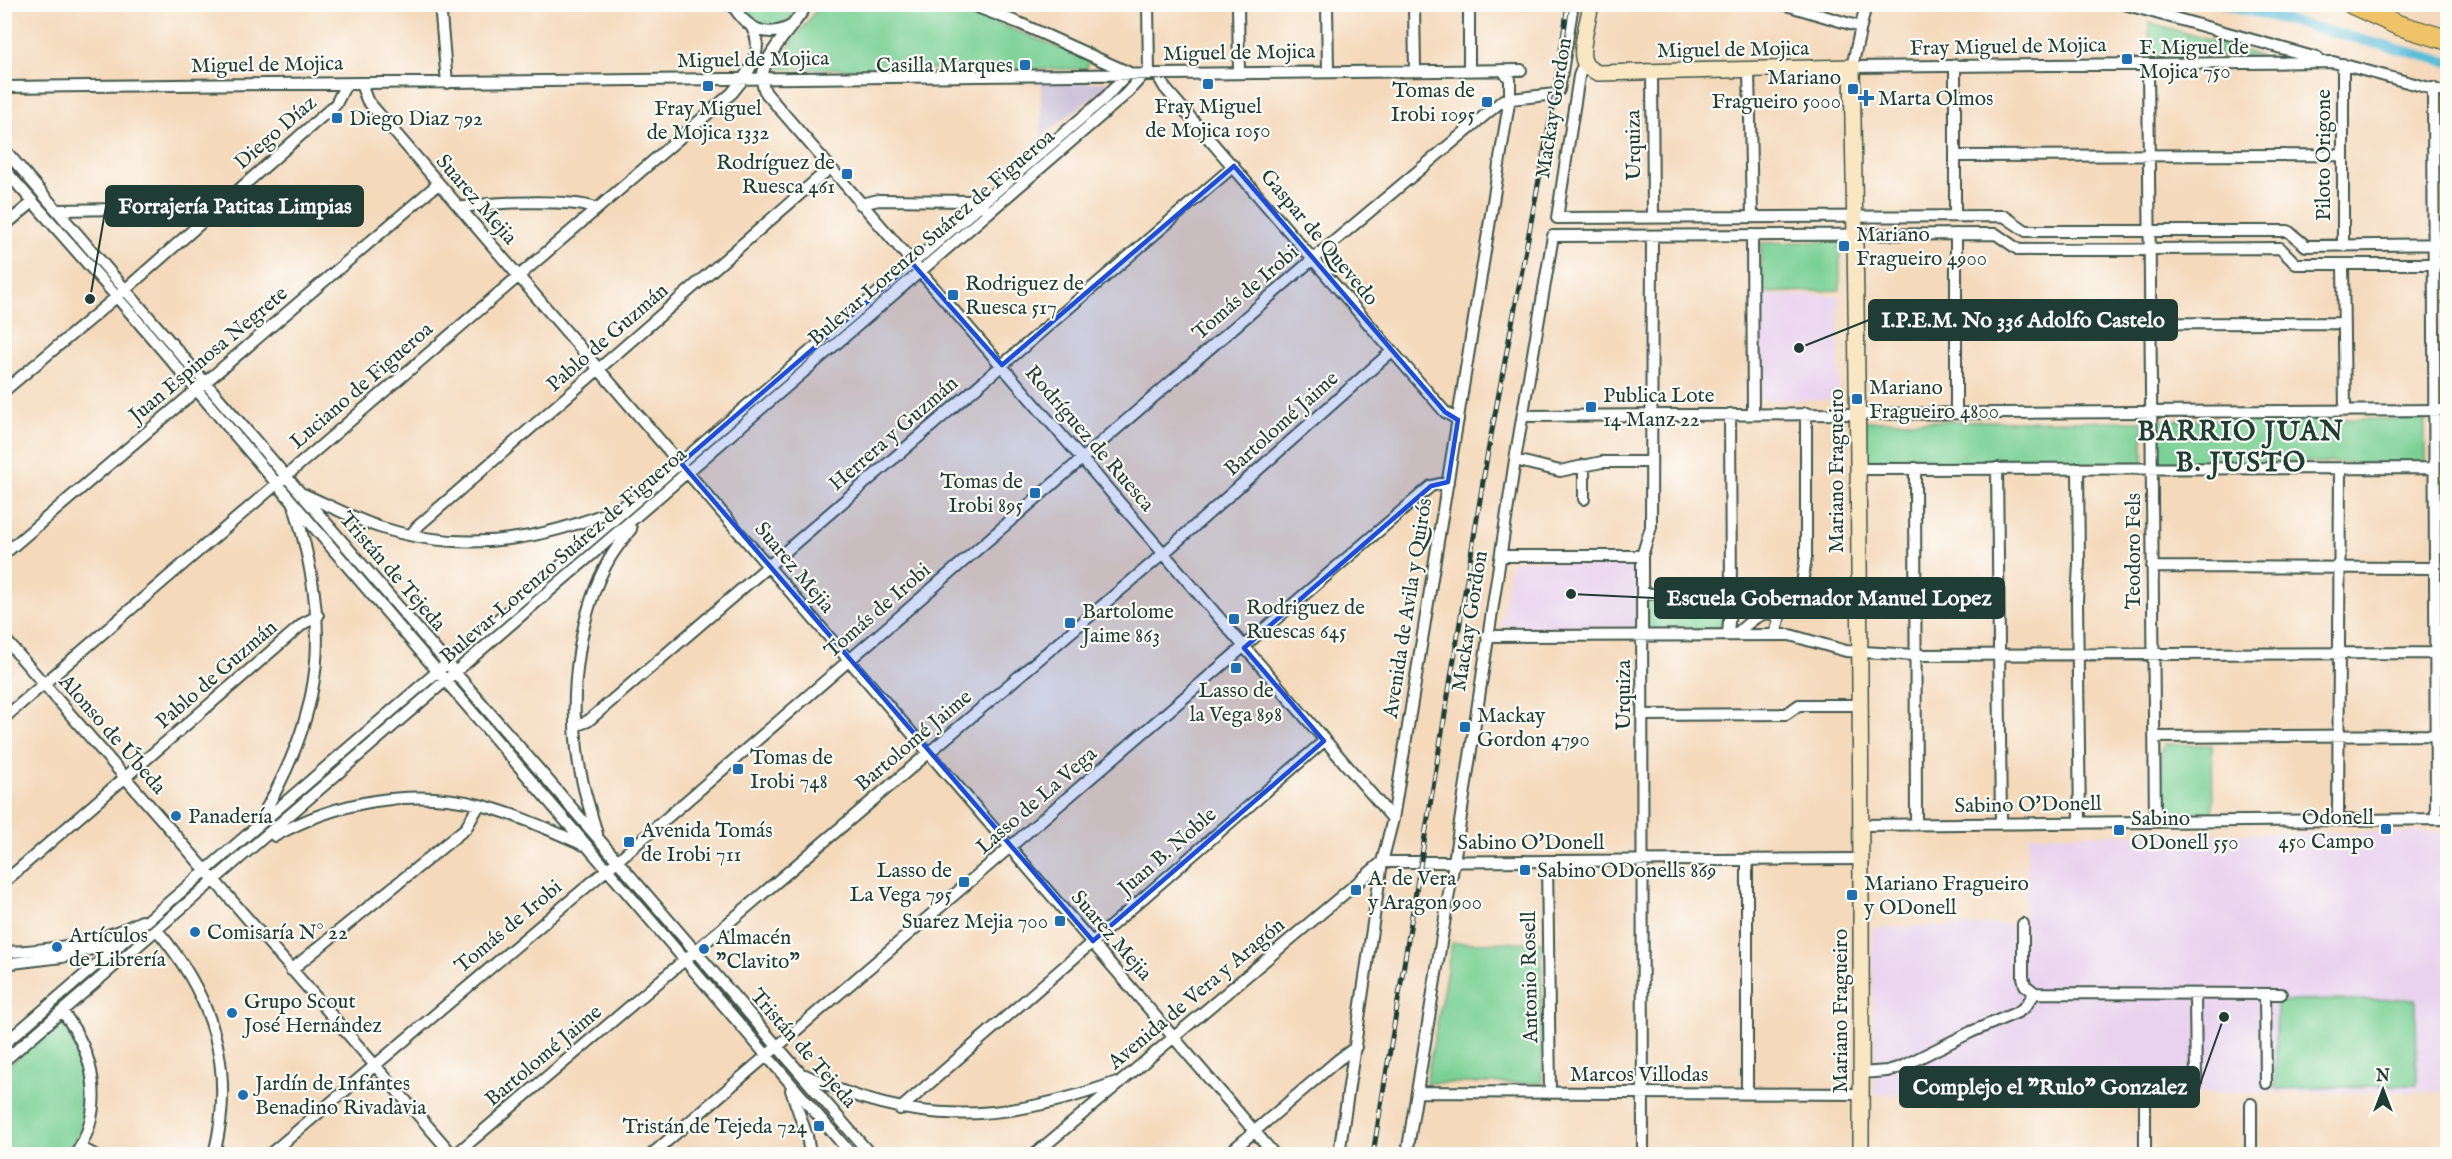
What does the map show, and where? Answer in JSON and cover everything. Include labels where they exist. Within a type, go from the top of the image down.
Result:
[{"type":"highway","points":[[2352,4],[2398,25],[2448,40]]},
{"type":"highway","points":[[2359,4],[2448,25]]},
{"type":"main road","name":"Mackay Gordon","points":[[1582,69],[1582,54],[1591,4]]},
{"type":"main road","name":"Miguel de Mojica","points":[[1582,69],[1598,73],[1852,67]]},
{"type":"main road","name":"Mariano Fragueiro","points":[[1852,67],[1856,234],[1861,1155]]},
{"type":"street","points":[[440,4],[447,83]]},
{"type":"street","points":[[732,4],[742,19],[752,28],[763,33],[772,33],[793,25]]},
{"type":"street","points":[[762,80],[768,60],[807,4]]},
{"type":"street","points":[[969,4],[1142,75],[1148,4]]},
{"type":"street","points":[[1239,4],[1239,73]]},
{"type":"street","points":[[1327,4],[1328,72]]},
{"type":"street","points":[[1414,4],[1415,71]]},
{"type":"street","points":[[1469,4],[1469,70]]},
{"type":"street","points":[[1510,97],[1556,94],[1559,90],[1573,4]]},
{"type":"street","points":[[1783,4],[1860,27]]},
{"type":"street","name":"Mariano Fragueiro","points":[[1852,67],[1866,4]]},
{"type":"street","points":[[2124,4],[2338,63]]},
{"type":"street","name":"Luciano de Figueroa","points":[[4,718],[724,99],[742,80],[756,54],[758,39],[752,28]]},
{"type":"street","points":[[2259,63],[2270,53],[2267,43]]},
{"type":"street","name":"Fray Miguel de Mojica","points":[[1852,67],[2338,63],[2448,93]]},
{"type":"street","name":"Piloto Origone","points":[[2338,63],[2343,155],[2343,245]]},
{"type":"street","name":"Teodoro Fels","points":[[2148,64],[2155,822]]},
{"type":"street","points":[[1955,65],[1956,216]]},
{"type":"street","points":[[1562,73],[1582,69]]},
{"type":"street","name":"Mackay Gordon","points":[[1582,69],[1557,218],[1653,217]]},
{"type":"street","points":[[1749,69],[1752,216]]},
{"type":"street","name":"Avenida de Avila y Quirós","points":[[1340,1155],[1382,862],[1393,819],[1510,97],[1511,84],[1502,70]]},
{"type":"street","name":"Miguel de Mojica","points":[[4,87],[1521,70]]},
{"type":"street","name":"Urquiza","points":[[1652,72],[1653,217]]},
{"type":"street","name":"Gaspar de Quevedo","points":[[1142,75],[1165,88],[1445,412],[1458,420]]},
{"type":"street","name":"Bulevar Lorenzo Suárez de Figueroa","points":[[4,1044],[681,463],[979,203],[1106,97],[1142,75]]},
{"type":"street","name":"Bulevar Lorenzo Suárez de Figueroa","points":[[4,1061],[921,273],[1125,95],[1142,75]]},
{"type":"street","name":"Rodríguez de Ruesca","points":[[762,80],[766,93],[860,204],[1002,365],[1393,819]]},
{"type":"street","name":"Diego Díaz","points":[[4,391],[126,289],[336,104],[346,84]]},
{"type":"street","name":"Suarez Mejia","points":[[361,84],[367,99],[438,184],[689,472],[1010,848],[1093,941],[1274,1155]]},
{"type":"street","points":[[2433,88],[2436,735],[2442,819]]},
{"type":"street","name":"Tomás de Irobi","points":[[270,1155],[374,1064],[617,861],[1313,259],[1503,99],[1510,97]]},
{"type":"street","name":"Tristán de Tejeda","points":[[4,149],[205,382],[281,480],[293,503],[851,1155]]},
{"type":"street","points":[[1955,156],[2343,155]]},
{"type":"street","name":"Herrera y Guzmán","points":[[575,726],[588,721],[1234,166]]},
{"type":"street","name":"Pablo de Guzmán","points":[[411,535],[417,527],[830,168]]},
{"type":"street","name":"Tristán de Tejeda","points":[[4,170],[196,390],[281,480],[299,492],[870,1155]]},
{"type":"street","name":"Juan Espinosa Negrete","points":[[4,554],[438,184]]},
{"type":"street","points":[[860,204],[879,200],[973,201],[979,203],[989,214]]},
{"type":"street","points":[[4,226],[33,202]]},
{"type":"street","points":[[460,208],[481,204],[575,203],[595,208]]},
{"type":"street","points":[[58,210],[187,208],[212,213]]},
{"type":"street","points":[[1653,217],[2004,216],[2026,231],[2288,231],[2306,246],[2448,244]]},
{"type":"street","points":[[1956,234],[1956,413]]},
{"type":"street","points":[[1652,237],[1996,234],[2019,250],[2280,248],[2296,264],[2448,264]]},
{"type":"street","points":[[1752,235],[1752,413]]},
{"type":"street","name":"Mackay Gordon","points":[[1407,1155],[1454,862],[1487,636],[1553,236],[1652,237]]},
{"type":"street","name":"Urquiza","points":[[1643,1155],[1642,556],[1651,527],[1652,237]]},
{"type":"street","points":[[2343,264],[2345,410]]},
{"type":"street","points":[[1956,324],[2343,323]]},
{"type":"street","name":"Bartolomé Jaime","points":[[454,1155],[1163,554],[1392,351]]},
{"type":"street","points":[[1523,416],[2448,410]]},
{"type":"street","points":[[1802,584],[1806,557],[1806,413]]},
{"type":"street","points":[[1730,414],[1732,634]]},
{"type":"street","points":[[1515,460],[1551,471],[1584,465],[1651,462]]},
{"type":"street","points":[[1584,465],[1584,499]]},
{"type":"street","points":[[1915,468],[1916,824]]},
{"type":"street","points":[[1998,468],[2001,823]]},
{"type":"street","points":[[2078,468],[2077,654],[2080,822]]},
{"type":"street","points":[[2338,820],[2337,653],[2340,468]]},
{"type":"street","points":[[1857,469],[2434,468]]},
{"type":"street","name":"Lasso de La Vega","points":[[652,1155],[1431,486],[1448,482]]},
{"type":"street","points":[[299,492],[379,527],[411,535],[460,542],[507,541],[529,537],[579,524],[636,500]]},
{"type":"street","points":[[254,831],[277,792],[293,757],[309,710],[316,674],[318,616],[310,560],[293,503]]},
{"type":"street","points":[[599,840],[581,774],[575,726],[576,674],[591,604],[610,558],[642,513]]},
{"type":"street","points":[[1501,556],[1642,556]]},
{"type":"street","points":[[2152,567],[2434,568]]},
{"type":"street","points":[[1642,594],[1731,593]]},
{"type":"street","points":[[1732,634],[1762,614],[1768,613],[1775,614],[1779,619],[1775,635]]},
{"type":"street","name":"Pablo de Guzmán","points":[[4,882],[304,623],[318,616]]},
{"type":"street","points":[[1487,636],[1790,635],[1859,653],[1914,655],[2435,653]]},
{"type":"street","name":"Alonso de Úbeda","points":[[4,638],[204,871],[454,1155]]},
{"type":"street","points":[[1643,715],[1786,714],[1799,705],[1859,705]]},
{"type":"street","points":[[2154,737],[2436,735]]},
{"type":"street","name":"Juan B. Noble","points":[[900,1109],[1324,741]]},
{"type":"street","points":[[254,848],[303,820],[352,805],[383,800],[422,798],[479,805],[542,826],[587,846]]},
{"type":"street","points":[[291,970],[466,828],[479,805]]},
{"type":"street","name":"Sabino O'Donell","points":[[1860,825],[2442,819]]},
{"type":"street","name":"Sabino O'Donell","points":[[1382,862],[1861,859]]},
{"type":"street","points":[[1747,860],[1747,1093]]},
{"type":"street","name":"Antonio Rosell","points":[[1547,861],[1550,1093]]},
{"type":"street","name":"Avenida de Vera y Aragón","points":[[1035,1155],[1382,862]]},
{"type":"street","points":[[4,952],[52,948],[96,939],[130,927],[159,912]]},
{"type":"street","points":[[2023,924],[2023,977],[2025,985],[2035,993],[2281,994]]},
{"type":"street","points":[[157,930],[180,956],[197,985],[216,1038],[221,1073],[222,1107],[214,1155]]},
{"type":"street","points":[[4,964],[47,960],[111,944],[118,946]]},
{"type":"street","points":[[1861,1074],[1887,1071],[1901,1066],[2018,1012],[2025,1007],[2035,993]]},
{"type":"street","points":[[2195,994],[2196,1085]]},
{"type":"street","points":[[2265,994],[2266,1083]]},
{"type":"street","points":[[62,1011],[81,1038],[92,1074],[91,1115],[78,1151],[93,1155]]},
{"type":"street","points":[[1228,1155],[1356,1047]]},
{"type":"street","points":[[800,1072],[836,1090],[900,1109],[954,1114],[1022,1109],[1057,1103],[1123,1080]]},
{"type":"street","points":[[789,1084],[807,1136],[810,1155]]},
{"type":"street","name":"Marcos Villodas","points":[[1417,1092],[1861,1094]]},
{"type":"street","points":[[2145,1103],[2145,1155]]},
{"type":"street","points":[[2251,1104],[2251,1155]]},
{"type":"highlighted area","points":[[1234,166],[1445,412],[1458,420],[1448,482],[1431,486],[1244,648],[1324,741],[1093,941],[681,463],[912,263],[1002,365]]},
{"type":"shaded area","points":[[1113,82],[1041,137],[1041,83]]},
{"type":"shaded area","points":[[1759,295],[1839,295],[1839,400],[1759,400]]},
{"type":"shaded area","points":[[1631,560],[1636,565],[1637,622],[1633,627],[1500,627],[1511,561]]},
{"type":"shaded area","points":[[2442,586],[2448,586],[2447,803],[2442,803]]},
{"type":"shaded area","points":[[2447,832],[2447,1092],[1874,1094],[1872,928],[2023,924],[2029,835]]},
{"type":"green space","points":[[820,4],[951,5],[1090,60],[1086,69],[782,69],[778,63]]},
{"type":"green space","points":[[745,5],[801,5],[787,20],[773,26],[758,21]]},
{"type":"green space","points":[[2149,22],[2261,56],[2150,58]]},
{"type":"green space","points":[[1840,241],[1840,290],[1761,293],[1761,243]]},
{"type":"green space","points":[[2425,419],[2425,463],[2161,462],[2157,457],[2156,420]]},
{"type":"green space","points":[[1865,421],[2143,421],[2143,464],[1865,463]]},
{"type":"green space","points":[[1727,598],[1723,629],[1650,631],[1645,626],[1646,599]]},
{"type":"green space","points":[[2165,744],[2212,745],[2213,813],[2163,812],[2161,809],[2161,751]]},
{"type":"green space","points":[[1542,942],[1542,1083],[1426,1083],[1452,943]]},
{"type":"green space","points":[[2416,999],[2417,1085],[2275,1089],[2277,1001]]},
{"type":"green space","points":[[61,1021],[78,1054],[86,1087],[84,1120],[77,1137],[68,1154],[5,1154],[4,1070]]},
{"type":"waterway","points":[[2223,4],[2448,62]]},
{"type":"railway","points":[[1373,1154],[1487,457],[1555,94],[1568,4]]},
{"type":"place","name":"F. Miguel de Mojica 750","points":[[2127,59]]},
{"type":"place","name":"Casilla Marques","points":[[1025,65]]},
{"type":"place","name":"Fray Miguel de Mojica 1050","points":[[1208,84]]},
{"type":"place","name":"Fray Miguel de Mojica 1332","points":[[708,86]]},
{"type":"place","name":"Mariano Fragueiro 5000","points":[[1853,89]]},
{"type":"place","name":"Marta Olmos","points":[[1866,98]]},
{"type":"place","name":"Tomas de Irobi 1095","points":[[1487,102]]},
{"type":"place","name":"Diego Diaz 792","points":[[337,118]]},
{"type":"place","name":"Rodríguez de Ruesca 461","points":[[847,174]]},
{"type":"place","name":"Mariano Fragueiro 4900","points":[[1844,246]]},
{"type":"place","name":"Rodriguez de Ruesca 517","points":[[953,295]]},
{"type":"place","name":"Forrajería Patitas Limpias","points":[[90,299]]},
{"type":"place","name":"I.P.E.M. No 336 Adolfo Castelo","points":[[1799,348]]},
{"type":"place","name":"Mariano Fragueiro 4800","points":[[1857,399]]},
{"type":"place","name":"Publica Lote 14 Manz 22","points":[[1591,407]]},
{"type":"place","name":"Tomas de Irobi 895","points":[[1035,493]]},
{"type":"place","name":"Escuela Gobernador Manuel Lopez","points":[[1571,594]]},
{"type":"place","name":"Rodriguez de Ruescas 645","points":[[1234,619]]},
{"type":"place","name":"Bartolome Jaime 863","points":[[1070,623]]},
{"type":"place","name":"Lasso de la Vega 898","points":[[1236,668]]},
{"type":"place","name":"Mackay Gordon 4790","points":[[1465,727]]},
{"type":"place","name":"Tomas de Irobi 748","points":[[738,769]]},
{"type":"place","name":"Panadería","points":[[176,816]]},
{"type":"place","name":"Odonell 450 Campo","points":[[2386,829]]},
{"type":"place","name":"Sabino ODonell 550","points":[[2119,830]]},
{"type":"place","name":"Avenida Tomás de Irobi 711","points":[[629,842]]},
{"type":"place","name":"Sabino ODonells 869","points":[[1525,870]]},
{"type":"place","name":"Lasso de La Vega 795","points":[[964,882]]},
{"type":"place","name":"A. de Vera y Aragon 900","points":[[1356,890]]},
{"type":"place","name":"Mariano Fragueiro y ODonell","points":[[1852,895]]},
{"type":"place","name":"Suarez Mejia 700","points":[[1060,921]]},
{"type":"place","name":"Comisaría N° 22","points":[[195,932]]},
{"type":"place","name":"Artículos de Librería","points":[[57,947]]},
{"type":"place","name":"Almacén \"Clavito\"","points":[[704,949]]},
{"type":"place","name":"Grupo Scout José Hernández","points":[[232,1013]]},
{"type":"place","name":"Complejo el \"Rulo\" Gonzalez","points":[[2224,1017]]},
{"type":"place","name":"Jardín de Infantes Benadino Rivadavia","points":[[243,1095]]},
{"type":"place","name":"Tristán de Tejeda 724","points":[[819,1126]]},
{"type":"district","name":"BARRIO JUAN B. JUSTO","points":[[2241,446]]}]
